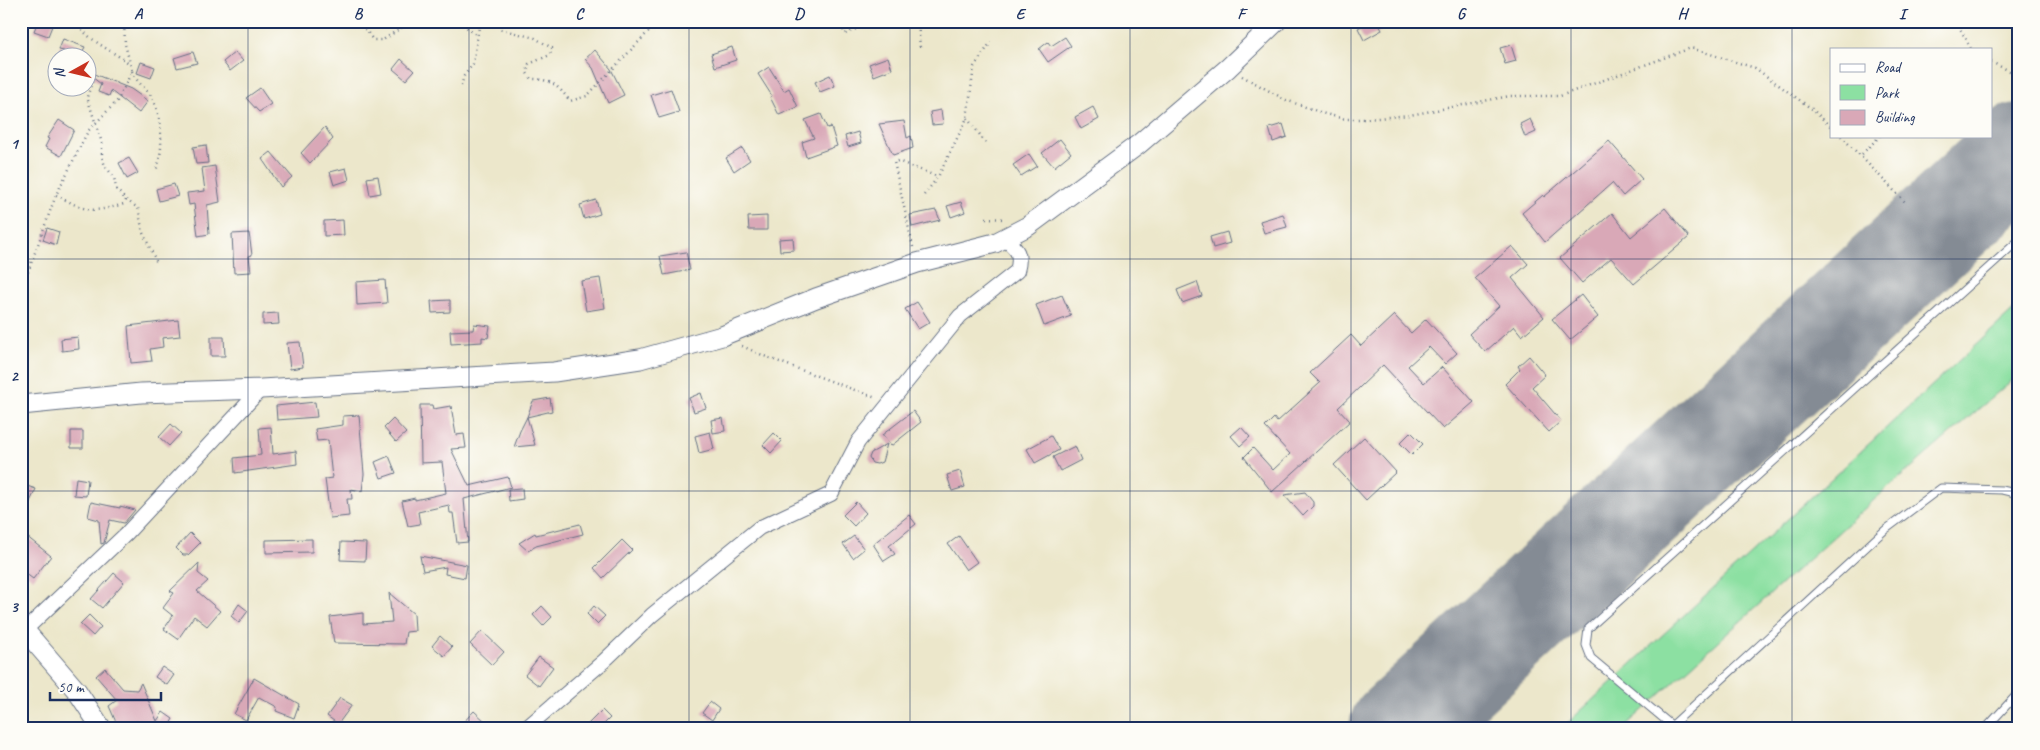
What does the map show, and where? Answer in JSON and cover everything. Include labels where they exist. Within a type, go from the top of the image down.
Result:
[{"type":"main road","points":[[21,405],[141,393],[261,389],[554,372],[645,358],[722,336],[816,298],[917,263],[1005,240],[1028,226],[1138,144],[1228,68],[1277,21]]},
{"type":"main road","points":[[23,628],[77,691],[102,729]]},
{"type":"street","points":[[525,729],[604,662],[674,596],[759,528],[831,494],[853,449],[960,316],[1017,271],[1020,260],[1018,250],[1005,240]]},
{"type":"street","points":[[23,628],[126,534],[261,389]]},
{"type":"lane","points":[[2019,240],[1588,629],[1586,645],[1591,658],[1672,728],[1885,530],[1941,488],[2002,490],[2019,494]]},
{"type":"lane","points":[[1984,729],[2019,692]]},
{"type":"path","points":[[76,21],[87,37],[110,49],[131,65]]},
{"type":"path","points":[[124,21],[125,44],[132,71],[136,81],[150,94],[160,126],[162,147],[160,162],[156,170]]},
{"type":"path","points":[[359,21],[373,40],[383,40],[411,21]]},
{"type":"path","points":[[459,21],[476,35]]},
{"type":"path","points":[[461,86],[464,76],[473,64],[476,35],[479,27],[487,21]]},
{"type":"path","points":[[495,21],[500,29],[535,38],[552,48],[550,55],[529,64],[527,73],[531,79],[540,79],[557,85],[570,101],[587,96],[652,28],[664,21]]},
{"type":"path","points":[[764,21],[767,25]]},
{"type":"path","points":[[839,21],[845,34],[873,21]]},
{"type":"path","points":[[918,21],[920,48]]},
{"type":"path","points":[[1594,23],[1600,21]]},
{"type":"path","points":[[1956,21],[1970,47]]},
{"type":"path","points":[[924,195],[938,177],[967,118],[974,67],[991,42]]},
{"type":"path","points":[[1228,68],[1286,100],[1345,119],[1367,119],[1410,115],[1510,96],[1560,96],[1691,48],[1755,68],[1812,109],[1830,126]]},
{"type":"path","points":[[1992,62],[2016,74]]},
{"type":"path","points":[[21,291],[56,195],[88,131],[120,97],[132,71]]},
{"type":"path","points":[[87,98],[102,143],[105,166],[114,177],[116,189],[126,200],[138,208],[142,233],[157,263]]},
{"type":"path","points":[[967,118],[987,144]]},
{"type":"path","points":[[1843,138],[1861,154],[1907,204]]},
{"type":"path","points":[[1861,154],[1878,138]]},
{"type":"path","points":[[917,263],[894,162],[898,161],[938,177]]},
{"type":"path","points":[[56,195],[87,211],[104,210],[124,204],[126,200]]},
{"type":"path","points":[[722,336],[769,358],[890,403]]},
{"type":"green space","points":[[2019,305],[2019,374],[1874,500],[1622,729],[1561,729]]},
{"type":"building","points":[[38,21],[54,21],[48,36],[34,31]]},
{"type":"building","points":[[1371,21],[1377,21],[1382,30],[1364,40],[1358,28]]},
{"type":"building","points":[[1065,37],[1071,46],[1048,62],[1039,49],[1048,42],[1051,46]]},
{"type":"building","points":[[63,39],[85,47],[84,48],[60,48]]},
{"type":"building","points":[[1511,45],[1516,61],[1505,64],[1500,48]]},
{"type":"building","points":[[732,47],[736,60],[715,67],[711,54]]},
{"type":"building","points":[[595,50],[611,69],[624,95],[608,103],[593,68],[585,59]]},
{"type":"building","points":[[193,52],[197,63],[177,68],[174,58]]},
{"type":"building","points":[[235,52],[243,61],[230,71],[223,62]]},
{"type":"building","points":[[888,57],[892,69],[874,76],[869,64]]},
{"type":"building","points":[[401,59],[414,71],[406,80],[393,69]]},
{"type":"building","points":[[141,62],[155,67],[151,78],[137,73]]},
{"type":"building","points":[[769,67],[784,91],[789,88],[798,107],[779,115],[770,97],[772,96],[758,74]]},
{"type":"building","points":[[830,75],[835,86],[820,92],[815,82]]},
{"type":"building","points":[[98,76],[131,89],[148,101],[139,113],[111,91],[109,96],[98,92],[101,84],[98,82]]},
{"type":"building","points":[[260,88],[271,104],[259,112],[246,98]]},
{"type":"building","points":[[671,89],[679,112],[659,118],[651,95]]},
{"type":"building","points":[[1093,107],[1099,119],[1081,129],[1075,117]]},
{"type":"building","points":[[941,110],[943,124],[932,125],[930,112]]},
{"type":"building","points":[[821,114],[827,128],[831,127],[837,146],[806,157],[802,142],[814,138],[805,120]]},
{"type":"building","points":[[1530,119],[1536,132],[1525,137],[1520,124]]},
{"type":"building","points":[[59,120],[74,130],[61,156],[45,147],[49,139],[47,138]]},
{"type":"building","points":[[904,121],[907,138],[911,136],[913,148],[893,155],[879,124]]},
{"type":"building","points":[[1283,124],[1287,137],[1273,142],[1269,128]]},
{"type":"building","points":[[325,127],[333,139],[310,163],[301,153]]},
{"type":"building","points":[[858,132],[861,143],[848,147],[845,136]]},
{"type":"building","points":[[1060,139],[1071,153],[1054,167],[1042,153]]},
{"type":"building","points":[[1609,141],[1642,179],[1623,196],[1612,183],[1545,242],[1522,213],[1543,195],[1544,197]]},
{"type":"building","points":[[206,145],[208,163],[196,164],[193,147]]},
{"type":"building","points":[[742,148],[750,160],[734,171],[726,158]]},
{"type":"building","points":[[271,152],[292,177],[281,187],[262,159]]},
{"type":"building","points":[[1029,154],[1037,166],[1021,176],[1013,165]]},
{"type":"building","points":[[129,158],[138,173],[127,179],[119,163]]},
{"type":"building","points":[[215,166],[220,202],[207,205],[209,234],[198,236],[194,204],[189,205],[187,193],[205,191],[202,168]]},
{"type":"building","points":[[346,168],[349,180],[334,185],[330,172]]},
{"type":"building","points":[[378,176],[381,193],[370,195],[367,178]]},
{"type":"building","points":[[174,184],[178,196],[159,201],[156,189]]},
{"type":"building","points":[[596,200],[600,214],[584,219],[580,205]]},
{"type":"building","points":[[961,202],[965,212],[951,217],[947,206]]},
{"type":"building","points":[[1665,208],[1689,237],[1634,284],[1611,258],[1582,283],[1560,258],[1612,213],[1631,237]]},
{"type":"building","points":[[936,210],[940,220],[912,227],[910,215]]},
{"type":"building","points":[[1283,214],[1287,227],[1264,233],[1260,221]]},
{"type":"building","points":[[767,216],[767,230],[749,230],[748,217]]},
{"type":"building","points":[[343,220],[344,235],[324,236],[324,221]]},
{"type":"building","points":[[47,228],[59,232],[56,245],[43,240]]},
{"type":"building","points":[[1227,232],[1230,243],[1213,248],[1210,237]]},
{"type":"building","points":[[249,233],[252,255],[249,256],[251,272],[234,273],[232,234]]},
{"type":"building","points":[[793,238],[794,250],[780,251],[779,239]]},
{"type":"building","points":[[1512,246],[1528,264],[1512,278],[1544,317],[1522,336],[1514,326],[1485,352],[1469,334],[1499,306],[1475,278]]},
{"type":"building","points":[[686,252],[690,270],[664,275],[660,256]]},
{"type":"building","points":[[600,278],[605,308],[586,311],[581,281]]},
{"type":"building","points":[[385,280],[387,303],[357,305],[356,282]]},
{"type":"building","points":[[1197,282],[1202,296],[1182,303],[1177,290]]},
{"type":"building","points":[[1062,295],[1071,316],[1044,326],[1036,305]]},
{"type":"building","points":[[1581,295],[1598,317],[1570,340],[1552,319]]},
{"type":"building","points":[[450,300],[450,312],[432,313],[431,301]]},
{"type":"building","points":[[917,302],[930,322],[918,329],[905,309]]},
{"type":"building","points":[[278,313],[279,324],[263,325],[263,314]]},
{"type":"building","points":[[1394,315],[1411,333],[1426,319],[1457,353],[1445,364],[1429,347],[1408,366],[1424,383],[1442,367],[1474,402],[1443,429],[1383,365],[1338,408],[1350,421],[1272,492],[1244,457],[1253,448],[1273,470],[1290,454],[1265,427],[1274,418],[1277,422],[1320,383],[1310,373],[1351,335],[1361,346]]},
{"type":"building","points":[[178,320],[180,336],[162,338],[163,347],[150,349],[152,361],[131,363],[128,326]]},
{"type":"building","points":[[474,324],[490,326],[488,338],[482,337],[482,342],[451,344],[450,331],[473,330]]},
{"type":"building","points":[[78,337],[79,349],[62,351],[61,339]]},
{"type":"building","points":[[211,337],[224,337],[225,356],[211,356]]},
{"type":"building","points":[[300,342],[303,367],[290,369],[287,343]]},
{"type":"building","points":[[1529,356],[1545,375],[1532,387],[1561,421],[1549,432],[1505,384],[1520,369],[1518,366]]},
{"type":"building","points":[[701,393],[706,408],[694,412],[689,398]]},
{"type":"building","points":[[550,398],[552,411],[527,417],[533,401]]},
{"type":"building","points":[[315,402],[317,417],[277,420],[276,406]]},
{"type":"building","points":[[420,405],[432,405],[433,409],[451,406],[456,435],[464,434],[466,448],[451,449],[469,486],[508,477],[511,487],[464,499],[468,542],[457,543],[453,513],[450,513],[449,505],[418,512],[420,524],[408,526],[402,501],[446,493],[442,462],[421,463]]},
{"type":"building","points":[[913,411],[921,422],[891,446],[882,435]]},
{"type":"building","points":[[359,415],[364,474],[362,491],[351,489],[352,499],[347,499],[349,516],[330,518],[325,479],[332,478],[328,440],[317,441],[315,429],[343,425],[343,416]]},
{"type":"building","points":[[527,417],[535,445],[514,447],[520,431]]},
{"type":"building","points":[[723,418],[725,431],[713,433],[711,420]]},
{"type":"building","points":[[393,419],[406,433],[396,442],[384,428]]},
{"type":"building","points":[[171,424],[181,433],[169,446],[159,437]]},
{"type":"building","points":[[271,427],[273,454],[296,451],[297,464],[235,473],[234,458],[261,455],[259,428]]},
{"type":"building","points":[[1241,427],[1250,437],[1240,446],[1231,436]]},
{"type":"building","points":[[71,431],[83,431],[83,448],[71,448]]},
{"type":"building","points":[[710,432],[714,449],[699,453],[695,436]]},
{"type":"building","points":[[1411,432],[1423,444],[1412,455],[1400,443]]},
{"type":"building","points":[[774,433],[782,441],[771,453],[763,445]]},
{"type":"building","points":[[1051,436],[1059,450],[1035,463],[1027,449]]},
{"type":"building","points":[[1364,437],[1396,472],[1366,500],[1334,465]]},
{"type":"building","points":[[887,444],[882,462],[872,463],[869,458],[871,453]]},
{"type":"building","points":[[1075,446],[1081,460],[1060,471],[1053,457]]},
{"type":"building","points":[[389,456],[396,473],[381,478],[375,462]]},
{"type":"building","points":[[960,471],[965,487],[952,491],[947,475]]},
{"type":"building","points":[[76,478],[88,480],[86,496],[74,495]]},
{"type":"building","points":[[21,484],[36,489],[21,521]]},
{"type":"building","points":[[522,488],[523,499],[509,501],[508,489]]},
{"type":"building","points":[[1305,492],[1313,502],[1313,506],[1303,516],[1284,495]]},
{"type":"building","points":[[91,502],[135,510],[124,523],[110,520],[104,543],[101,544],[99,520],[88,517]]},
{"type":"building","points":[[856,502],[866,513],[854,526],[843,515]]},
{"type":"building","points":[[909,515],[916,524],[889,546],[895,554],[884,561],[873,544]]},
{"type":"building","points":[[580,524],[583,534],[536,546],[528,551],[519,543],[535,533],[536,535]]},
{"type":"building","points":[[21,532],[51,556],[33,579],[21,570]]},
{"type":"building","points":[[190,533],[200,543],[188,555],[183,555],[176,548]]},
{"type":"building","points":[[854,536],[864,549],[853,558],[843,544]]},
{"type":"building","points":[[959,536],[977,562],[966,570],[948,544]]},
{"type":"building","points":[[312,539],[312,552],[266,553],[266,540]]},
{"type":"building","points":[[622,540],[632,550],[603,578],[594,568]]},
{"type":"building","points":[[341,542],[366,543],[365,561],[340,560]]},
{"type":"building","points":[[420,556],[467,565],[465,578],[445,574],[446,567],[423,571]]},
{"type":"building","points":[[199,563],[198,573],[208,581],[197,591],[220,611],[207,626],[194,616],[178,639],[164,629],[173,616],[163,608],[174,593],[170,591]]},
{"type":"building","points":[[114,573],[124,582],[102,608],[91,599]]},
{"type":"building","points":[[389,593],[414,614],[415,631],[406,632],[404,644],[334,643],[330,617],[363,613],[363,624],[392,622]]},
{"type":"building","points":[[239,604],[248,611],[239,623],[231,616]]},
{"type":"building","points":[[542,606],[552,617],[543,626],[533,615]]},
{"type":"building","points":[[594,606],[605,616],[597,624],[587,614]]},
{"type":"building","points":[[89,615],[101,627],[93,636],[80,624]]},
{"type":"building","points":[[482,631],[504,652],[492,665],[470,644]]},
{"type":"building","points":[[440,636],[452,647],[444,656],[432,646]]},
{"type":"building","points":[[539,657],[553,667],[539,686],[525,675]]},
{"type":"building","points":[[162,667],[174,675],[167,685],[155,677]]},
{"type":"building","points":[[105,668],[123,689],[137,690],[141,683],[157,721],[163,712],[173,719],[167,729],[151,729],[136,721],[129,729],[119,729],[109,706],[117,700],[96,676]]},
{"type":"building","points":[[254,678],[299,704],[294,718],[276,711],[277,707],[259,697],[246,720],[234,714]]},
{"type":"building","points":[[340,698],[352,705],[338,724],[327,716]]},
{"type":"building","points":[[710,702],[719,709],[712,720],[702,713]]},
{"type":"building","points":[[602,710],[610,718],[599,729],[583,729]]},
{"type":"building","points":[[474,711],[486,722],[480,729],[457,729]]},
{"type":"runway","points":[[1399,729],[2019,153]]}]
